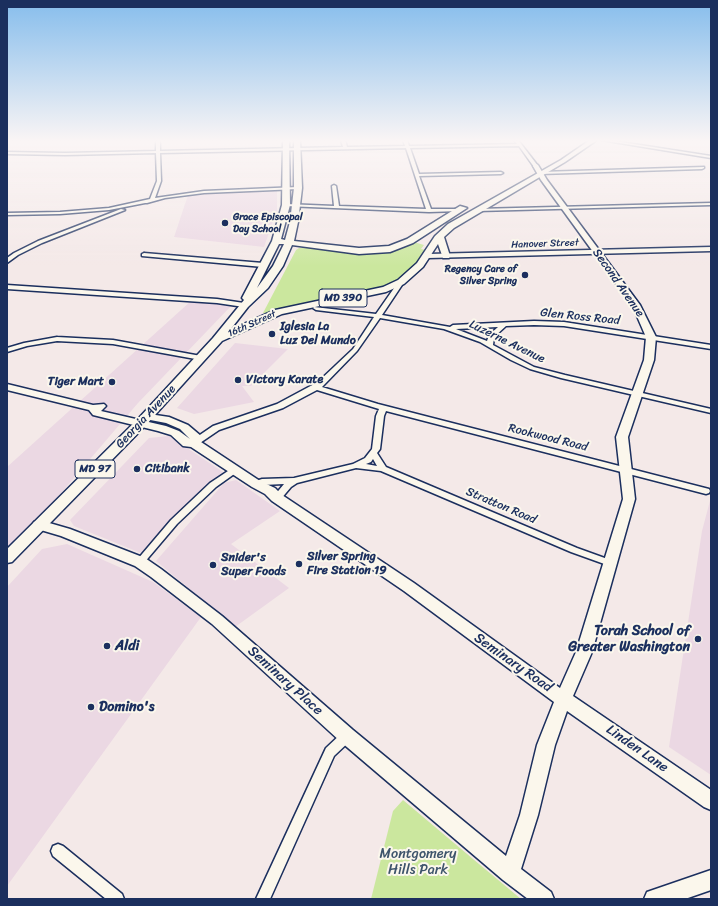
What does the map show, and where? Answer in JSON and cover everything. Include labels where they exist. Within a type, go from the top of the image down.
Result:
[{"type":"main road","name":"Georgia Avenue","points":[[244,305],[276,241],[286,205],[286,182]]},
{"type":"main road","name":"Georgia Avenue","points":[[7,558],[144,420],[217,340],[244,305],[265,286],[278,266],[289,242],[298,206],[298,182]]},
{"type":"main road","name":"16th Street","points":[[217,340],[279,312],[386,289],[401,282],[428,256],[440,236],[450,226],[475,206],[514,182]]},
{"type":"main road","name":"16th Street","points":[[276,241],[358,251],[390,248],[410,241],[460,210],[475,206]]},
{"type":"main road","points":[[440,236],[446,256]]},
{"type":"street","points":[[152,200],[157,182]]},
{"type":"street","points":[[420,182],[429,211]]},
{"type":"street","name":"Second Avenue","points":[[548,182],[596,252],[637,306],[651,337],[649,360],[622,438],[628,470],[629,499],[584,652],[563,698]]},
{"type":"street","points":[[334,186],[337,207]]},
{"type":"street","points":[[7,214],[60,213],[109,209],[152,200],[212,191],[298,188]]},
{"type":"street","points":[[7,261],[16,254],[65,231],[152,200]]},
{"type":"street","points":[[475,206],[566,208],[711,204]]},
{"type":"street","points":[[286,205],[429,211],[460,210]]},
{"type":"street","name":"Hanover Street","points":[[428,256],[711,248]]},
{"type":"street","points":[[144,255],[263,265]]},
{"type":"street","points":[[194,443],[216,428],[280,406],[316,387],[355,350],[401,282]]},
{"type":"street","points":[[7,287],[244,305]]},
{"type":"street","name":"Luzerne Avenue","points":[[316,308],[445,327],[490,345],[513,359],[532,368],[711,411]]},
{"type":"street","name":"Glen Ross Road","points":[[445,327],[503,326],[534,323],[564,324],[711,347]]},
{"type":"street","points":[[490,345],[491,336],[503,326]]},
{"type":"street","points":[[7,350],[26,344],[57,339],[113,342],[201,358]]},
{"type":"street","name":"Seminary Road","points":[[7,387],[93,408],[97,413],[144,420],[175,433],[187,443],[194,443],[256,484],[264,495],[277,498],[409,587],[563,698],[546,745],[529,815],[510,873]]},
{"type":"street","name":"Rookwood Road","points":[[316,387],[383,408],[706,491]]},
{"type":"street","points":[[256,484],[262,482],[294,481],[356,466],[368,460],[374,454],[378,445],[380,416],[383,408]]},
{"type":"street","points":[[374,454],[383,469]]},
{"type":"street","name":"Stratton Road","points":[[356,466],[383,469],[574,550],[610,563]]},
{"type":"street","points":[[140,562],[174,522],[213,485],[234,470]]},
{"type":"street","points":[[277,498],[288,485],[294,481]]},
{"type":"street","name":"Seminary Place","points":[[39,525],[65,532],[140,562],[217,620],[347,736],[510,873]]},
{"type":"street","name":"Linden Lane","points":[[563,698],[711,801]]},
{"type":"street","points":[[263,899],[330,752],[347,736]]},
{"type":"street","points":[[58,851],[116,899]]},
{"type":"street","points":[[510,873],[544,899]]},
{"type":"street","points":[[654,899],[711,880]]},
{"type":"shaded area","name":"Grace Episcopal Day School","points":[[277,191],[277,210],[264,247],[174,237],[188,195]]},
{"type":"shaded area","points":[[191,301],[232,305],[138,403],[38,520],[7,551],[7,467]]},
{"type":"shaded area","points":[[235,343],[288,349],[251,386],[242,386],[254,402],[194,414],[177,408]]},
{"type":"shaded area","points":[[169,436],[223,472],[141,553],[74,526],[70,520],[149,438]]},
{"type":"shaded area","points":[[236,480],[280,511],[231,544],[289,588],[235,627],[156,561],[224,483]]},
{"type":"shaded area","name":"Torah School of Greater Washington","points":[[711,497],[711,775],[669,747],[702,531]]},
{"type":"shaded area","points":[[67,544],[153,582],[201,617],[7,886],[7,587],[42,549]]},
{"type":"green space","points":[[414,242],[424,245],[421,249],[426,250],[421,260],[401,278],[386,288],[271,313],[263,313],[296,250],[299,248],[310,247],[358,254]]},
{"type":"green space","name":"Montgomery Hills Park","points":[[403,800],[521,899],[371,899],[393,811]]},
{"type":"place","name":"Grace Episcopal Day School","points":[[225,223]]},
{"type":"place","name":"Regency Care of Silver Spring","points":[[525,275]]},
{"type":"place","name":"Iglesia La Luz Del Mundo","points":[[272,334]]},
{"type":"place","name":"Victory Karate","points":[[238,380]]},
{"type":"place","name":"Tiger Mart","points":[[112,382]]},
{"type":"place","name":"Citibank","points":[[137,469]]},
{"type":"place","name":"Silver Spring Fire Station 19","points":[[299,564]]},
{"type":"place","name":"Snider's Super Foods","points":[[213,565]]},
{"type":"place","name":"Torah School of Greater Washington","points":[[698,639]]},
{"type":"place","name":"Aldi","points":[[107,646]]},
{"type":"place","name":"Domino's","points":[[91,707]]}]
